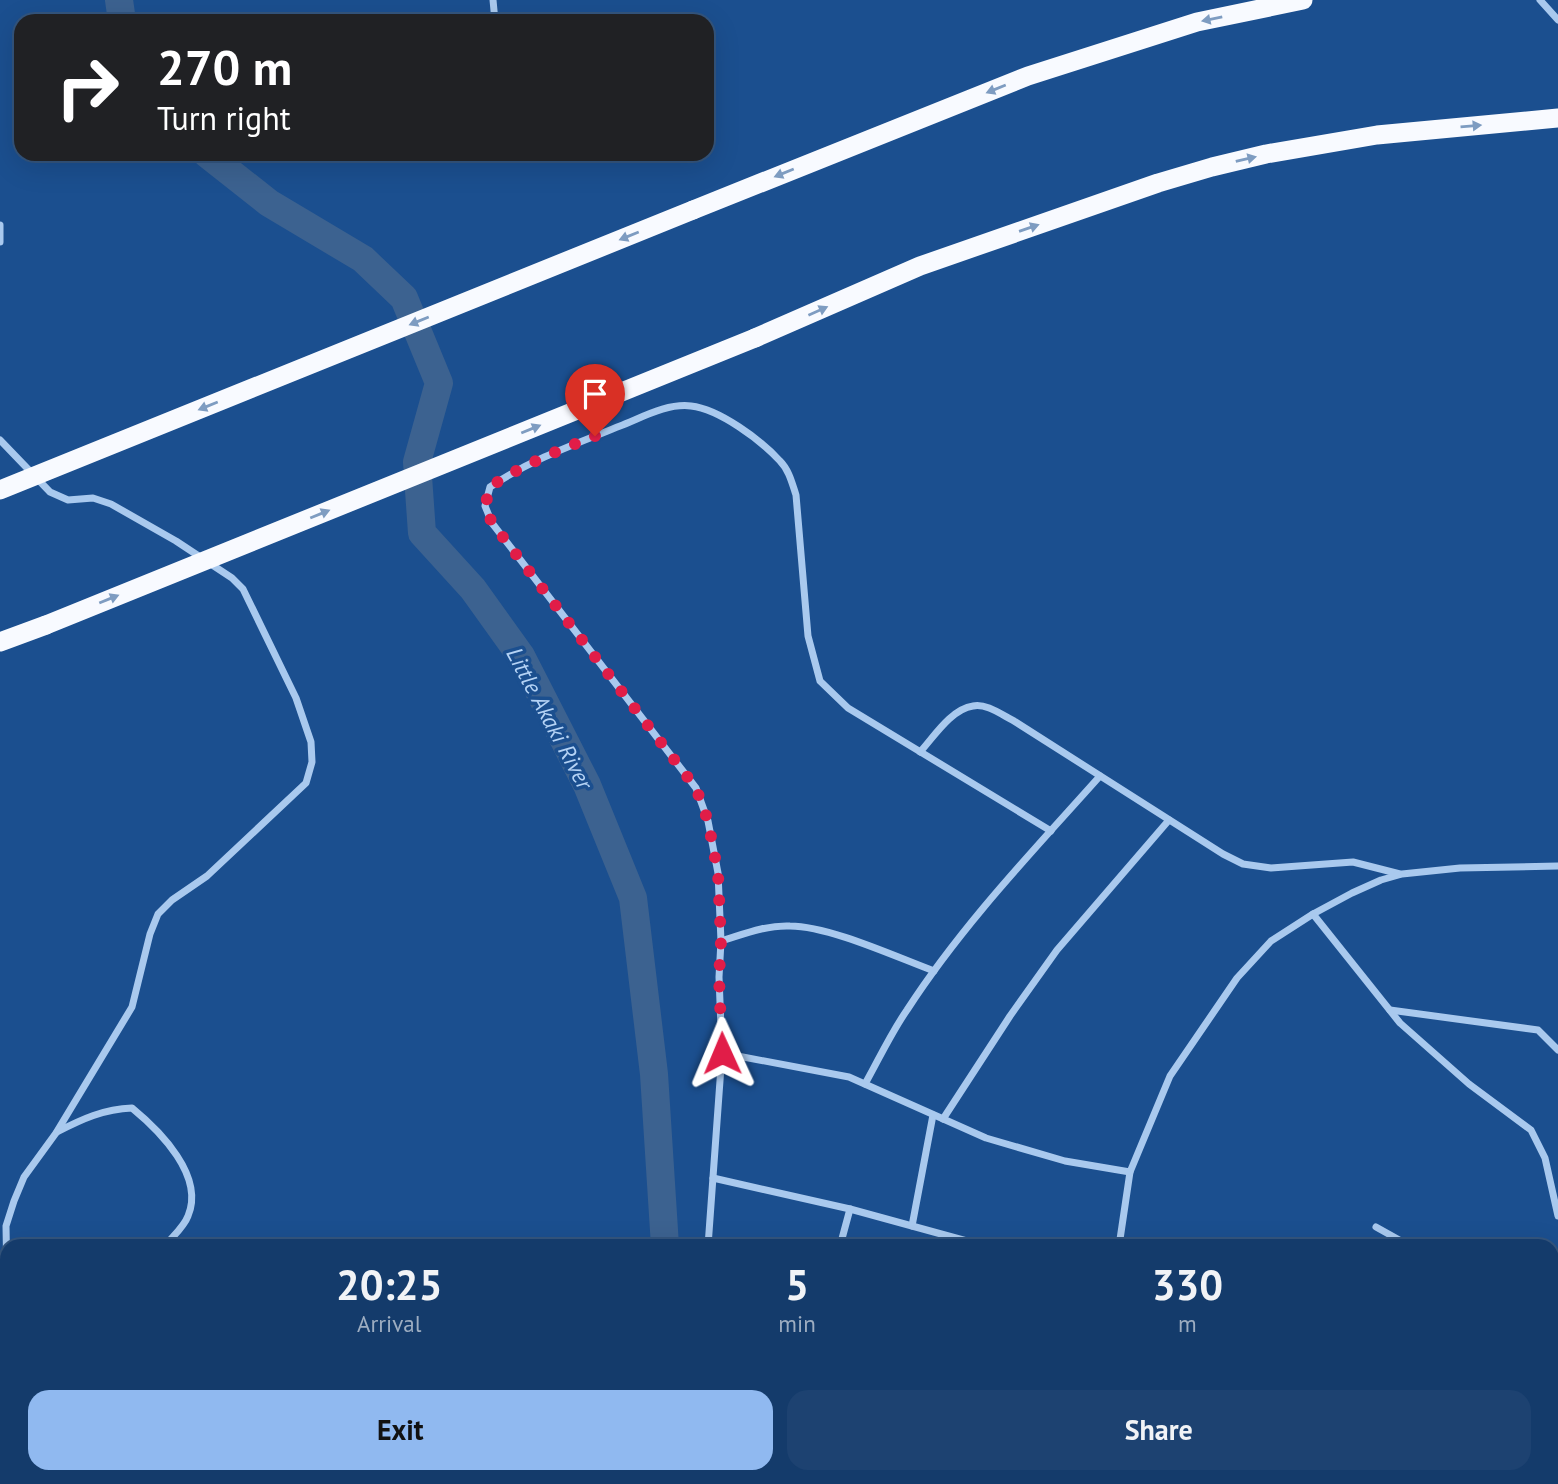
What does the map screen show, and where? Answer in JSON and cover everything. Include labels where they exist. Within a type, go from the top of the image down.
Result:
[{"type":"highway","points":[[0,490],[1028,76],[1197,22],[1303,0]]},
{"type":"highway","points":[[0,642],[755,338],[920,266],[1158,183],[1266,154],[1377,135],[1558,118]]},
{"type":"street","points":[[1540,0],[1558,20]]},
{"type":"street","points":[[0,242],[1,231]]},
{"type":"street","points":[[709,1239],[722,1053],[718,873],[708,821],[696,788],[492,523],[485,506],[490,487],[548,454],[666,408],[689,406],[713,411],[741,429],[781,462],[790,477],[796,495],[808,636],[820,681],[848,708],[1051,831]]},
{"type":"street","points":[[0,440],[50,492],[68,500],[93,498],[111,503],[176,541],[232,578],[243,589],[296,698],[311,742],[312,762],[306,783],[207,876],[172,900],[158,914],[150,934],[132,1007],[56,1133],[24,1177],[6,1226],[6,1239]]},
{"type":"street","points":[[920,752],[950,719],[962,710],[974,705],[989,708],[1243,864],[1270,868],[1353,862],[1402,874]]},
{"type":"street","points":[[865,1084],[906,1011],[951,947],[1100,776]]},
{"type":"street","points":[[943,1119],[1057,950],[1169,820]]},
{"type":"street","points":[[1120,1239],[1130,1172],[1170,1076],[1237,978],[1271,941],[1312,914],[1381,880],[1402,874],[1460,868],[1558,866]]},
{"type":"street","points":[[1312,914],[1400,1023],[1469,1084],[1531,1130],[1545,1158],[1558,1216]]},
{"type":"street","points":[[721,941],[764,928],[792,925],[835,935],[934,971]]},
{"type":"street","points":[[1389,1010],[1538,1030],[1558,1051]]},
{"type":"street","points":[[722,1053],[849,1077],[986,1138],[1065,1161],[1130,1172]]},
{"type":"street","points":[[56,1133],[92,1115],[132,1108],[159,1130],[191,1184],[192,1199],[188,1218],[171,1239]]},
{"type":"street","points":[[912,1226],[933,1115]]},
{"type":"street","points":[[713,1178],[850,1209],[959,1239]]},
{"type":"street","points":[[842,1239],[850,1209]]},
{"type":"street","points":[[1376,1227],[1397,1239]]},
{"type":"waterway","name":"Little Akaki River","points":[[119,0],[121,14]]},
{"type":"waterway","name":"Little Akaki River","points":[[216,161],[269,203],[363,259],[404,298],[439,383],[417,462],[422,533],[473,589],[521,656],[587,785],[633,898],[654,1074],[665,1239]]},
{"type":"route","points":[[595,436],[548,454],[501,479],[490,487],[485,506],[492,523],[696,788],[708,821],[718,873],[722,1053]]}]
